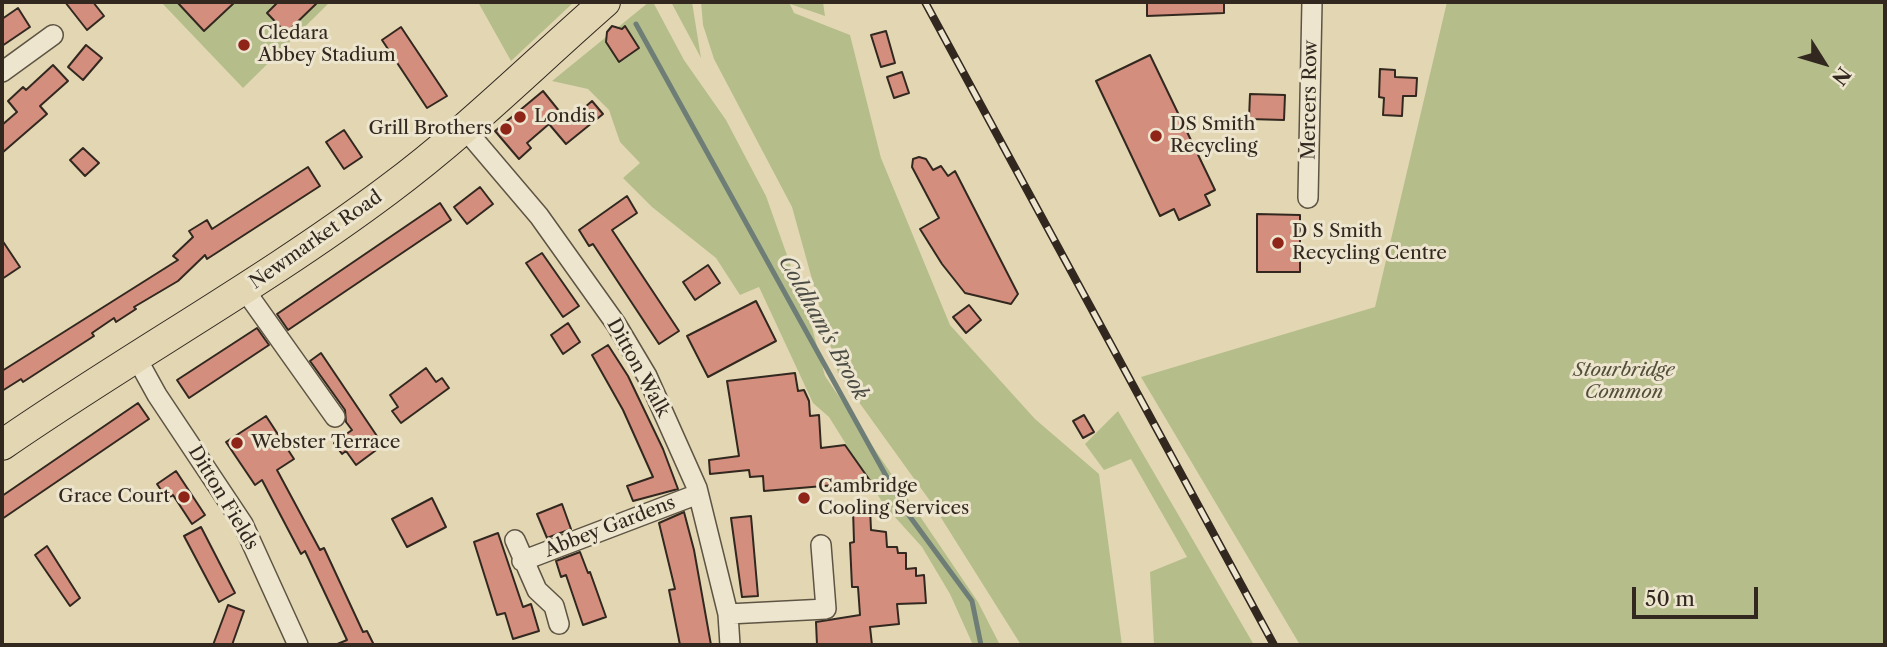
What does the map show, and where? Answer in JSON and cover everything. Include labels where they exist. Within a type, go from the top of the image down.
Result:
[{"type":"main road","name":"Newmarket Road","points":[[2,445],[244,289],[388,190],[465,129],[604,2]]},
{"type":"street","name":"Mercers Row","points":[[1308,198],[1312,2]]},
{"type":"street","points":[[2,72],[53,35]]},
{"type":"street","name":"Ditton Walk","points":[[465,129],[539,216],[616,324],[646,376],[698,494],[727,614],[730,645]]},
{"type":"street","points":[[244,289],[324,410]]},
{"type":"street","name":"Ditton Fields","points":[[136,357],[157,395],[243,524],[298,645]]},
{"type":"street","name":"Abbey Gardens","points":[[522,561],[698,494]]},
{"type":"street","name":"Abbey Gardens","points":[[515,541],[537,590],[554,606],[559,624]]},
{"type":"street","points":[[727,614],[826,609],[816,553]]},
{"type":"green space","name":"Cledara Abbey Stadium","points":[[161,2],[330,2],[243,88]]},
{"type":"green space","points":[[478,2],[574,2],[511,61]]},
{"type":"green space","points":[[649,2],[653,2],[684,60],[726,120],[766,196],[810,320],[825,376],[978,602],[1000,645],[973,645],[950,594],[922,547],[884,505],[829,417],[813,403],[759,287],[740,295],[716,258],[652,207],[623,178],[640,163],[620,142],[609,110],[588,89],[552,81]]},
{"type":"green space","points":[[671,2],[692,2],[701,58]]},
{"type":"green space","points":[[701,2],[823,2],[825,16],[790,4],[794,13],[850,35],[881,158],[950,325],[1035,419],[1099,474],[1122,645],[1021,645],[933,505],[838,373],[792,207],[714,59],[703,25]]},
{"type":"green space","name":"Stourbridge Common","points":[[1447,2],[1885,2],[1885,645],[1300,645],[1141,377],[1375,307]]},
{"type":"green space","points":[[1118,411],[1254,645],[1154,645],[1150,572],[1187,557],[1131,459],[1104,470],[1085,444]]},
{"type":"building","points":[[65,2],[93,2],[104,16],[87,30]]},
{"type":"building","points":[[177,2],[235,2],[204,31]]},
{"type":"building","points":[[278,2],[318,2],[286,33],[267,13]]},
{"type":"building","points":[[1147,2],[1224,2],[1224,13],[1147,16]]},
{"type":"building","points":[[18,8],[30,27],[2,46],[2,19]]},
{"type":"building","points":[[612,26],[622,29],[625,26],[639,48],[619,62],[606,42],[607,32]]},
{"type":"building","points":[[401,27],[447,96],[427,108],[382,40]]},
{"type":"building","points":[[886,31],[895,63],[881,67],[871,35]]},
{"type":"building","points":[[86,45],[102,58],[83,80],[68,67]]},
{"type":"building","name":"DS Smith Recycling","points":[[1150,55],[1215,190],[1205,195],[1210,205],[1179,220],[1174,209],[1160,216],[1096,81]]},
{"type":"building","points":[[53,65],[68,81],[40,106],[47,114],[2,153],[2,125],[17,112],[8,101],[23,87],[26,90]]},
{"type":"building","points":[[1380,69],[1395,70],[1395,77],[1417,78],[1416,96],[1403,96],[1402,116],[1383,115],[1384,98],[1379,97]]},
{"type":"building","points":[[902,72],[909,93],[894,98],[887,77]]},
{"type":"building","points":[[543,91],[568,122],[592,101],[603,114],[566,144],[549,124],[527,143],[531,148],[519,159],[495,131]]},
{"type":"building","points":[[1250,94],[1285,95],[1284,120],[1249,119]]},
{"type":"building","points":[[344,130],[362,157],[344,169],[326,142]]},
{"type":"building","points":[[83,148],[99,163],[85,176],[70,160]]},
{"type":"building","points":[[913,159],[926,159],[933,170],[941,166],[948,176],[955,171],[1018,294],[1011,304],[965,293],[942,264],[920,229],[939,218],[912,167]]},
{"type":"building","points":[[308,167],[320,186],[207,259],[205,255],[178,281],[134,307],[136,309],[116,322],[114,318],[92,333],[94,336],[23,382],[21,379],[2,391],[2,371],[178,260],[173,256],[193,237],[189,231],[207,220],[212,229]]},
{"type":"building","points":[[480,187],[493,204],[467,224],[454,207]]},
{"type":"building","points":[[627,196],[637,213],[612,230],[679,331],[659,344],[593,244],[589,246],[579,230]]},
{"type":"building","points":[[440,203],[451,220],[288,330],[277,314]]},
{"type":"building","name":"D S Smith Recycling Centre","points":[[1257,214],[1300,215],[1300,272],[1257,272]]},
{"type":"building","points":[[2,240],[20,267],[2,279]]},
{"type":"building","points":[[542,253],[579,306],[563,317],[526,263]]},
{"type":"building","points":[[708,265],[720,283],[695,300],[683,282]]},
{"type":"building","points":[[756,301],[776,341],[708,377],[687,336]]},
{"type":"building","points":[[969,305],[981,320],[966,333],[953,317]]},
{"type":"building","points":[[568,323],[580,342],[563,354],[551,335]]},
{"type":"building","points":[[257,328],[269,345],[189,398],[177,380]]},
{"type":"building","points":[[608,345],[628,376],[663,449],[678,489],[633,501],[627,486],[653,477],[623,410],[592,355]]},
{"type":"building","points":[[321,353],[383,445],[356,465],[346,451],[342,454],[334,443],[352,430],[346,422],[345,410],[310,361]]},
{"type":"building","points":[[426,368],[436,382],[442,378],[449,388],[401,423],[392,411],[398,407],[390,395]]},
{"type":"building","points":[[795,373],[798,391],[804,390],[809,401],[810,416],[819,415],[821,448],[845,445],[871,482],[764,491],[763,476],[750,477],[749,470],[710,474],[709,460],[739,456],[727,381]]},
{"type":"building","points":[[138,403],[149,419],[2,519],[2,496]]},
{"type":"building","points":[[1084,415],[1094,432],[1083,438],[1073,421]]},
{"type":"building","points":[[266,416],[294,459],[277,470],[320,550],[324,548],[363,632],[367,631],[374,645],[335,645],[347,640],[305,551],[301,554],[262,480],[255,485],[226,442]]},
{"type":"building","name":"Grace Court","points":[[176,471],[205,515],[192,524],[173,495],[167,499],[157,484]]},
{"type":"building","points":[[432,498],[446,527],[407,547],[392,519]]},
{"type":"building","points":[[562,504],[571,529],[547,538],[537,514]]},
{"type":"building","points":[[870,508],[871,530],[886,532],[887,547],[897,547],[898,553],[906,553],[906,569],[916,568],[916,576],[924,575],[926,603],[897,604],[899,624],[870,627],[872,645],[817,645],[816,622],[860,615],[858,587],[852,587],[850,543],[854,542],[853,509]]},
{"type":"building","points":[[684,512],[694,550],[711,645],[680,645],[669,590],[675,589],[659,523]]},
{"type":"building","points":[[751,516],[758,596],[742,597],[731,518]]},
{"type":"building","points":[[201,527],[235,593],[219,602],[184,536]]},
{"type":"building","points":[[498,533],[523,607],[531,604],[539,631],[513,639],[505,613],[497,615],[474,542]]},
{"type":"building","points":[[47,546],[80,598],[70,606],[35,555]]},
{"type":"building","points":[[580,552],[606,617],[583,625],[566,575],[561,577],[556,561]]},
{"type":"building","points":[[228,605],[244,611],[232,645],[213,645]]},
{"type":"waterway","name":"Coldham's Brook","points":[[636,24],[905,510],[972,601],[981,645]]},
{"type":"railway","points":[[925,2],[1274,645]]},
{"type":"place","name":"Cledara Abbey Stadium","points":[[244,45]]},
{"type":"place","name":"Londis","points":[[520,117]]},
{"type":"place","name":"Grill Brothers","points":[[506,129]]},
{"type":"place","name":"DS Smith Recycling","points":[[1156,136]]},
{"type":"place","name":"D S Smith Recycling Centre","points":[[1278,243]]},
{"type":"place","name":"Webster Terrace","points":[[237,443]]},
{"type":"place","name":"Grace Court","points":[[184,497]]},
{"type":"place","name":"Cambridge Cooling Services","points":[[804,498]]}]
